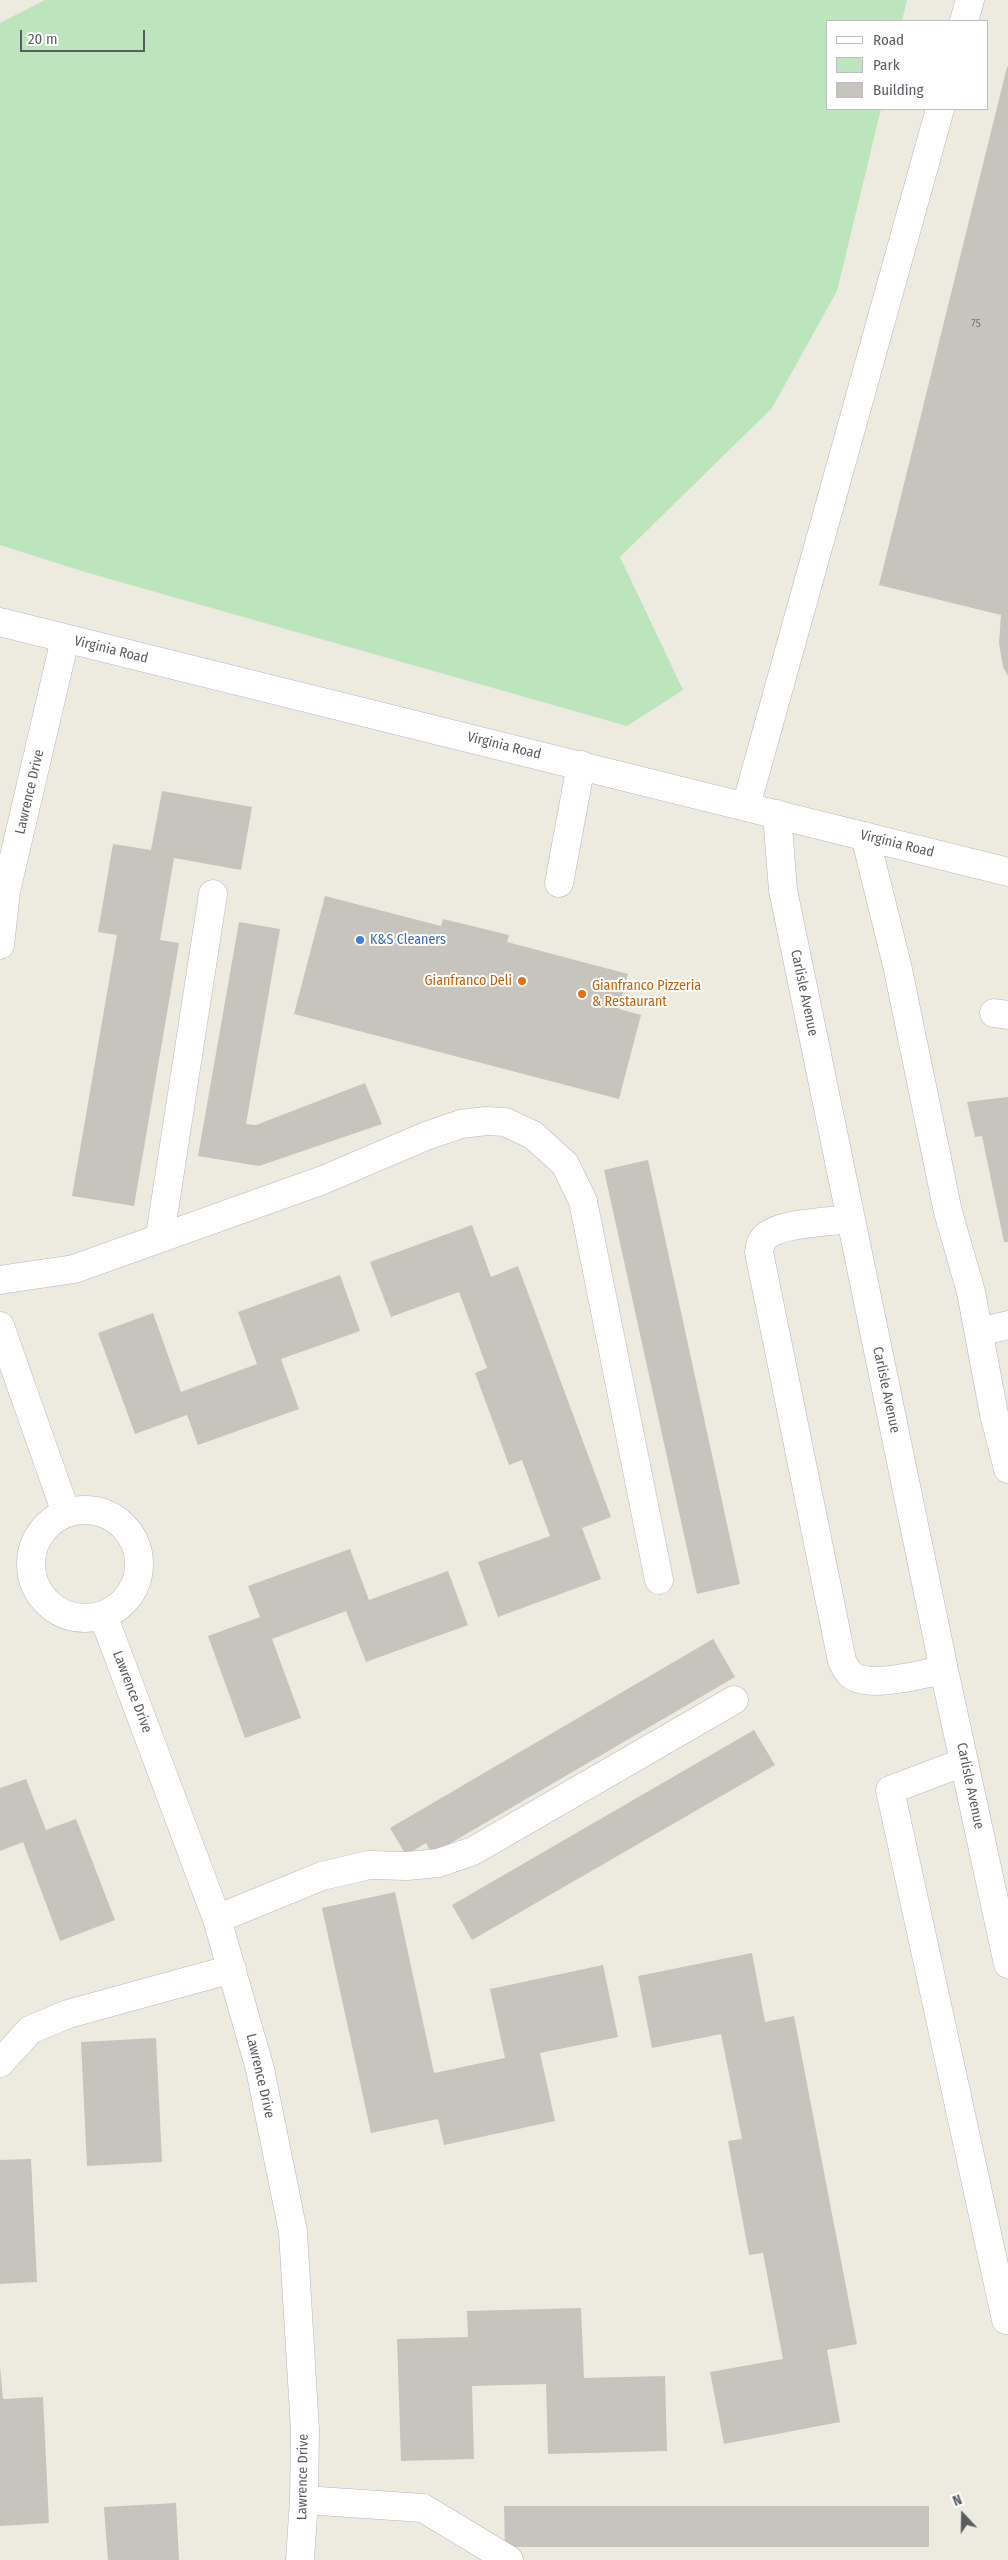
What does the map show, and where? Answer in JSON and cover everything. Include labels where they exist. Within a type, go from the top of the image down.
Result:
[{"type":"street","points":[[964,20],[970,0]]},
{"type":"street","points":[[746,806],[940,110]]},
{"type":"street","name":"Virginia Road","points":[[0,622],[1008,872]]},
{"type":"street","name":"Lawrence Drive","points":[[0,946],[6,891],[64,639]]},
{"type":"street","points":[[559,883],[581,765]]},
{"type":"street","name":"Carlisle Avenue","points":[[777,814],[783,890],[944,1670],[1008,1964]]},
{"type":"street","points":[[865,836],[897,965],[948,1212],[971,1292],[994,1414],[1008,1468]]},
{"type":"street","points":[[160,1236],[213,894]]},
{"type":"street","points":[[0,1280],[74,1269],[160,1236],[323,1180],[426,1136],[462,1124],[486,1121],[505,1122],[533,1135],[565,1164],[583,1202],[659,1580]]},
{"type":"street","points":[[851,1219],[790,1226],[771,1232],[762,1241],[759,1252],[842,1661],[850,1674],[859,1679],[875,1682],[944,1670]]},
{"type":"street","points":[[0,1326],[66,1513]]},
{"type":"street","points":[[979,1332],[1008,1326]]},
{"type":"street","points":[[83,1510],[100,1512],[115,1519],[127,1530],[136,1545],[139,1562],[137,1579],[130,1594],[118,1607],[103,1615],[87,1618],[69,1616],[54,1609],[42,1598],[34,1583],[30,1566],[32,1549],[40,1534],[51,1521],[66,1513],[83,1510]]},
{"type":"street","name":"Lawrence Drive","points":[[103,1615],[217,1919],[260,2069],[293,2232],[304,2430],[304,2500],[300,2560]]},
{"type":"street","points":[[217,1919],[322,1876],[368,1865],[407,1866],[438,1863],[472,1852],[734,1700]]},
{"type":"street","points":[[964,1762],[890,1790],[1006,2320],[1008,2319]]},
{"type":"street","points":[[0,2063],[30,2030],[37,2026],[68,2014],[232,1969]]},
{"type":"street","points":[[304,2500],[423,2508],[509,2560]]},
{"type":"green space","points":[[45,0],[907,0],[902,20],[826,20],[826,110],[881,110],[837,291],[772,408],[620,557],[683,690],[627,726],[85,572],[0,545],[0,23]]},
{"type":"building","points":[[1007,67],[1008,676],[1003,667],[999,643],[1001,615],[879,585]]},
{"type":"building","points":[[162,791],[252,807],[241,870],[174,858],[160,940],[179,943],[134,1206],[72,1196],[117,935],[98,932],[113,844],[151,850]]},
{"type":"building","points":[[325,896],[441,926],[443,919],[509,935],[507,942],[628,974],[619,1009],[641,1015],[619,1099],[294,1014]]},
{"type":"building","points":[[239,922],[280,929],[246,1124],[256,1125],[365,1083],[382,1124],[259,1166],[198,1156]]},
{"type":"building","points":[[1008,1097],[1008,1242],[1004,1242],[982,1136],[975,1137],[967,1102]]},
{"type":"building","points":[[648,1160],[740,1584],[697,1594],[604,1170]]},
{"type":"building","points":[[472,1225],[491,1277],[518,1266],[611,1517],[582,1528],[601,1579],[498,1617],[478,1562],[550,1536],[522,1460],[509,1465],[475,1373],[487,1368],[459,1292],[391,1317],[370,1262]]},
{"type":"building","points":[[340,1275],[360,1331],[281,1359],[299,1409],[198,1445],[187,1415],[135,1434],[98,1333],[153,1313],[181,1392],[257,1364],[238,1312]]},
{"type":"building","points":[[350,1549],[369,1600],[448,1571],[468,1625],[366,1662],[346,1611],[272,1639],[301,1718],[245,1738],[208,1636],[260,1617],[248,1586]]},
{"type":"building","points":[[713,1639],[735,1677],[432,1854],[426,1843],[406,1855],[390,1828]]},
{"type":"building","points":[[754,1730],[775,1765],[472,1940],[452,1905]]},
{"type":"building","points":[[26,1779],[46,1830],[76,1819],[115,1920],[60,1941],[23,1842],[0,1851],[0,1788]]},
{"type":"building","points":[[395,1892],[434,2073],[505,2058],[490,1989],[603,1965],[618,2037],[540,2053],[555,2121],[444,2145],[438,2119],[371,2133],[322,1908]]},
{"type":"building","points":[[752,1953],[765,2022],[794,2016],[857,2344],[827,2350],[840,2422],[724,2444],[710,2372],[783,2359],[763,2253],[749,2255],[728,2141],[742,2139],[721,2034],[652,2048],[638,1976]]},
{"type":"building","points":[[156,2038],[162,2162],[87,2166],[81,2042]]},
{"type":"building","points":[[31,2159],[37,2282],[0,2284],[0,2160]]},
{"type":"building","points":[[581,2308],[584,2378],[665,2376],[667,2451],[548,2454],[546,2384],[472,2386],[474,2459],[401,2461],[397,2339],[468,2337],[467,2311]]},
{"type":"building","points":[[0,2366],[3,2399],[43,2397],[49,2523],[0,2526]]},
{"type":"building","points":[[176,2503],[179,2560],[108,2560],[104,2507]]},
{"type":"building","points":[[504,2506],[929,2506],[929,2547],[505,2547]]},
{"type":"place","name":"K&S Cleaners","points":[[360,940]]},
{"type":"place","name":"Gianfranco Deli","points":[[522,981]]},
{"type":"place","name":"Gianfranco Pizzeria & Restaurant","points":[[582,994]]}]
